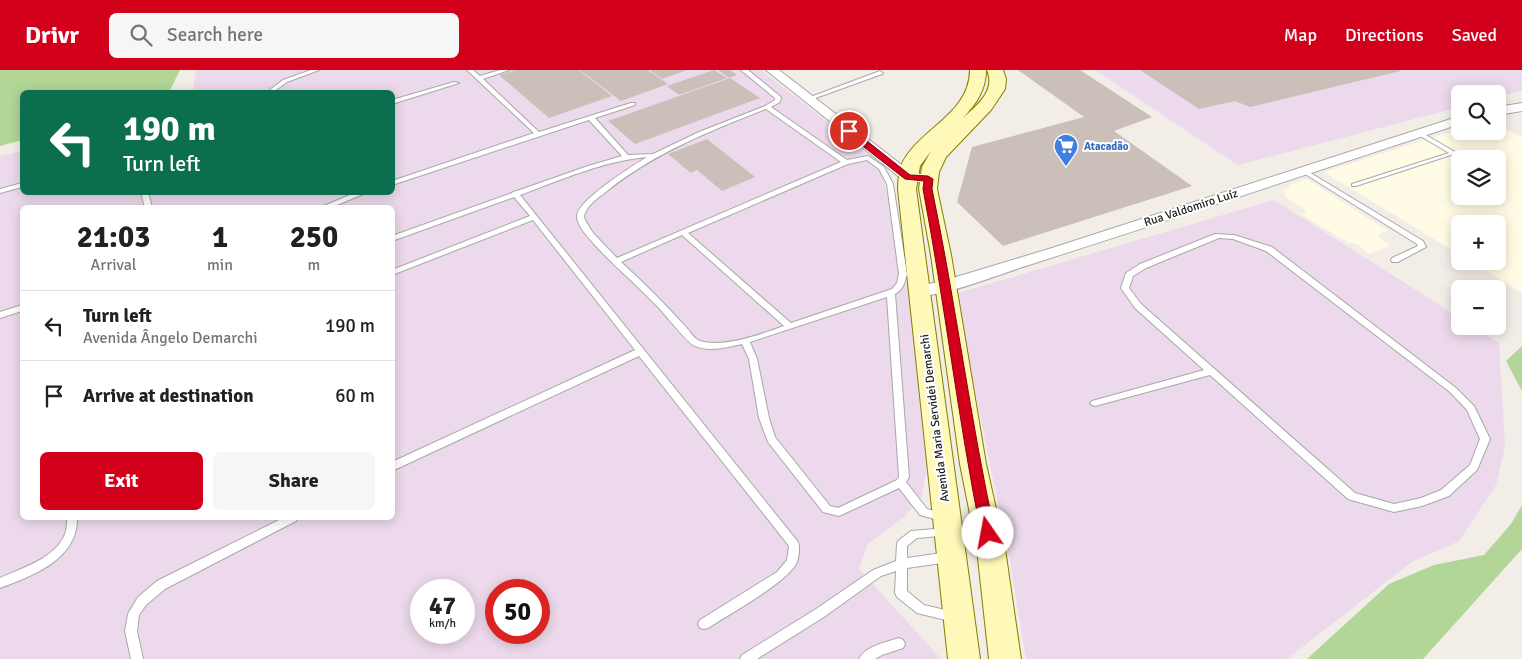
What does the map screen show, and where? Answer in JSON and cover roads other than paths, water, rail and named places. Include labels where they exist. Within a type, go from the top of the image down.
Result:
[{"type":"main road","points":[[908,177],[911,165],[921,150],[970,98],[977,86],[978,70]]},
{"type":"main road","points":[[928,179],[936,157],[955,133],[986,104],[997,89],[999,81],[995,70]]},
{"type":"main road","name":"Avenida Maria Servidei Demarchi","points":[[908,177],[907,189],[973,464],[991,548],[1005,659]]},
{"type":"main road","name":"Avenida Maria Servidei Demarchi","points":[[928,179],[928,189],[941,255],[932,289],[949,535],[964,659]]},
{"type":"street","points":[[772,70],[908,177],[928,179]]},
{"type":"street","points":[[1506,110],[1522,107]]},
{"type":"street","name":"Rua Valdomiro Luíz","points":[[932,289],[1451,123]]},
{"type":"lane","points":[[273,90],[285,81],[316,70]]},
{"type":"lane","points":[[470,70],[538,134]]},
{"type":"lane","points":[[479,78],[506,70]]},
{"type":"lane","points":[[616,260],[846,162],[862,158],[872,160],[886,173],[890,184],[903,274],[901,284],[891,293],[745,341],[710,347],[695,344],[639,282],[616,260],[582,222],[581,213],[586,205],[621,175],[654,154],[775,104],[778,101],[778,97],[744,70]]},
{"type":"lane","points":[[808,99],[880,73]]},
{"type":"lane","points":[[395,101],[456,83]]},
{"type":"lane","points":[[395,182],[633,104]]},
{"type":"lane","points":[[767,107],[846,162]]},
{"type":"lane","points":[[591,118],[626,157]]},
{"type":"lane","points":[[1354,185],[1454,153],[1419,133]]},
{"type":"lane","points":[[395,238],[590,167],[626,157],[654,154]]},
{"type":"lane","points":[[1304,171],[1420,243],[1422,247],[1395,260]]},
{"type":"lane","points":[[0,191],[20,186]]},
{"type":"lane","points":[[515,193],[794,545],[792,562],[782,575],[704,624]]},
{"type":"lane","points":[[330,205],[357,195]]},
{"type":"lane","points":[[395,272],[534,217]]},
{"type":"lane","points":[[683,232],[789,326]]},
{"type":"lane","points":[[1218,236],[1234,236],[1269,249],[1453,390],[1470,408],[1485,438],[1474,467],[1445,493],[1422,502],[1394,508],[1352,496],[1211,371],[1138,306],[1125,288],[1129,275],[1143,266],[1218,236]]},
{"type":"lane","points":[[745,341],[753,358],[764,418],[771,440],[827,508],[839,512],[901,482],[905,472],[891,293]]},
{"type":"lane","points":[[0,315],[20,309]]},
{"type":"lane","points":[[395,466],[641,351]]},
{"type":"lane","points":[[1095,403],[1211,371]]},
{"type":"lane","points":[[901,482],[924,512],[949,535]]},
{"type":"lane","points":[[0,582],[51,559],[67,542],[73,527],[72,520]]},
{"type":"lane","points":[[137,659],[131,631],[134,614],[142,601],[161,585],[288,520]]},
{"type":"lane","points":[[949,535],[915,534],[902,544],[901,593],[921,609],[959,618]]},
{"type":"lane","points":[[746,659],[820,613],[877,573],[901,564],[949,535]]},
{"type":"lane","points":[[865,659],[879,650],[899,644]]},
{"type":"place","name":"Atacadão","points":[[1066,167]]}]
